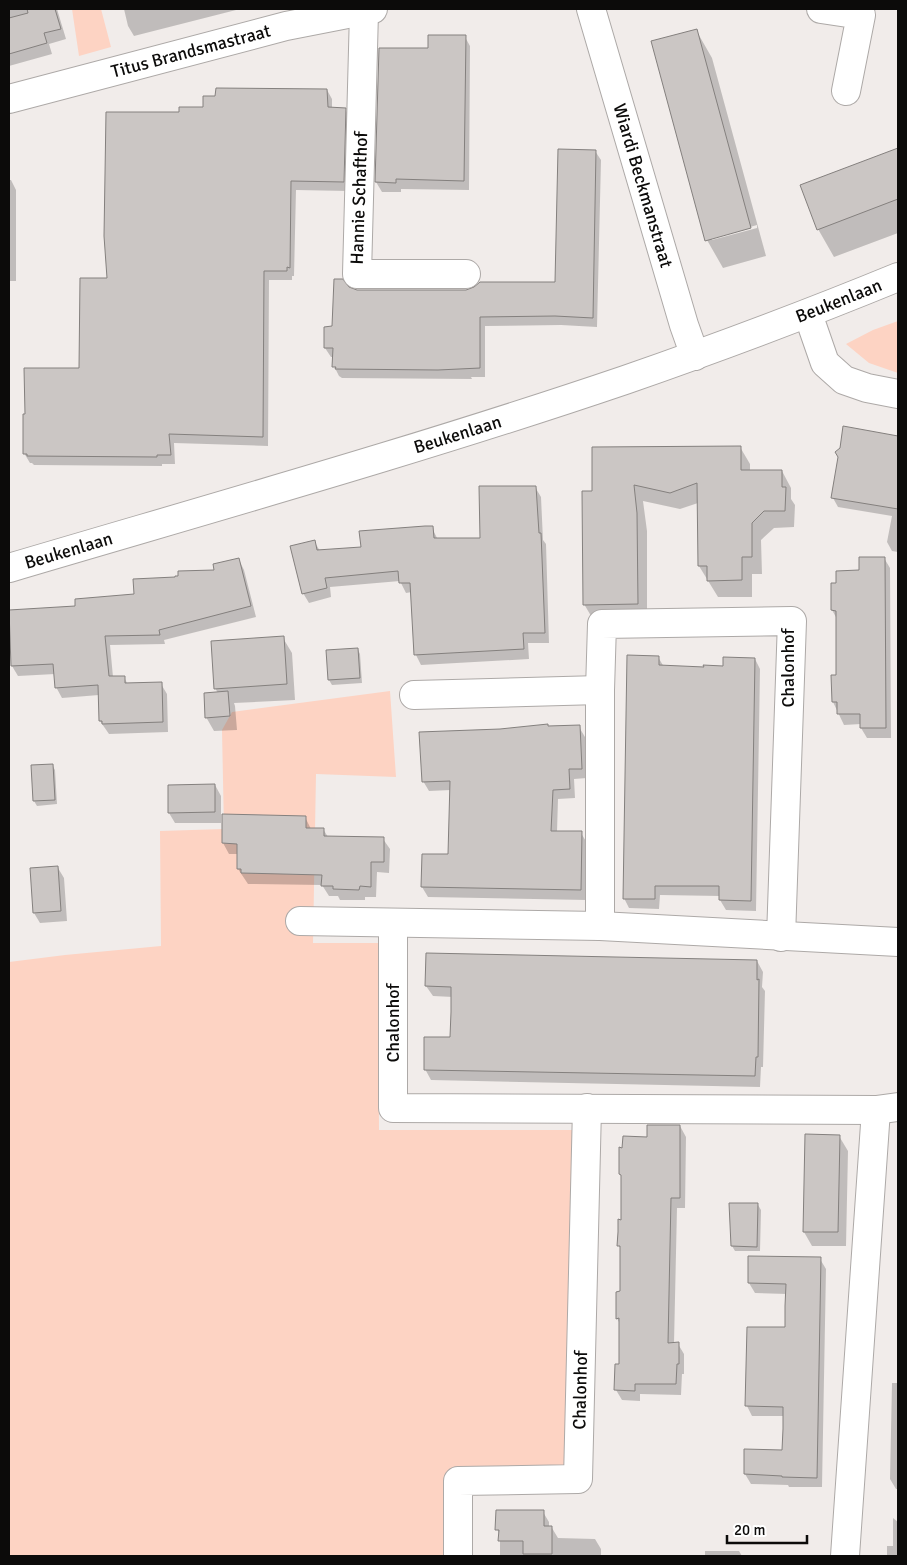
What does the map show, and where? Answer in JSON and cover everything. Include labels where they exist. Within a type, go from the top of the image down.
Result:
[{"type":"street","points":[[821,9],[861,15],[846,91]]},
{"type":"street","name":"Titus Brandsmastraat","points":[[9,99],[284,17],[368,10]]},
{"type":"street","name":"Hannie Schafthof","points":[[368,10],[357,274],[466,274]]},
{"type":"street","name":"Wiardi Beckmanstraat","points":[[598,10],[684,325],[695,356]]},
{"type":"street","name":"Beukenlaan","points":[[9,568],[560,402],[695,356],[808,314],[898,277]]},
{"type":"street","points":[[808,314],[825,363],[844,380],[867,388],[898,394]]},
{"type":"street","name":"Chalonhof","points":[[600,926],[600,690],[602,624],[792,621],[781,936]]},
{"type":"street","points":[[414,695],[600,690]]},
{"type":"street","points":[[300,920],[600,926],[898,942]]},
{"type":"street","name":"Chalonhof","points":[[393,923],[393,1108],[887,1109],[845,1556]]},
{"type":"street","name":"Chalonhof","points":[[458,1556],[458,1481],[578,1479],[588,1108]]},
{"type":"shaded area","points":[[72,9],[101,9],[111,47],[79,56]]},
{"type":"shaded area","points":[[898,321],[898,373],[869,363],[846,344],[873,330]]},
{"type":"shaded area","points":[[390,691],[396,777],[316,774],[313,943],[378,943],[379,1130],[577,1130],[564,1467],[452,1468],[449,1556],[9,1556],[9,962],[161,946],[160,831],[224,829],[222,730],[232,712]]},
{"type":"building","points":[[27,9],[55,9],[61,29],[44,33],[47,43],[9,54],[9,18],[28,13]]},
{"type":"building","points":[[697,29],[751,228],[705,241],[651,41]]},
{"type":"building","points":[[428,35],[466,35],[464,181],[396,179],[396,183],[375,182],[379,48],[428,48]]},
{"type":"building","points":[[216,88],[327,89],[328,107],[346,108],[344,182],[291,181],[290,268],[287,267],[287,271],[264,271],[263,437],[169,434],[171,455],[157,455],[157,457],[27,456],[27,454],[23,454],[23,414],[25,414],[24,368],[79,368],[80,278],[107,278],[104,236],[106,112],[179,112],[179,107],[203,107],[203,96],[215,96]]},
{"type":"building","points":[[898,148],[898,199],[817,230],[800,185]]},
{"type":"building","points":[[558,149],[596,150],[593,318],[555,316],[480,317],[480,368],[438,370],[335,369],[336,367],[332,367],[333,348],[324,348],[324,327],[332,326],[334,279],[343,279],[349,287],[357,290],[466,290],[480,282],[555,282]]},
{"type":"building","points":[[843,426],[898,436],[898,509],[831,498],[838,457],[835,452],[840,448]]},
{"type":"building","points":[[741,446],[741,470],[782,470],[782,487],[786,487],[785,511],[764,511],[752,523],[752,557],[742,557],[742,580],[707,581],[707,566],[698,566],[697,483],[670,493],[634,485],[637,513],[638,604],[583,605],[582,491],[592,491],[592,447]]},
{"type":"building","points":[[479,486],[536,486],[539,533],[541,533],[545,633],[523,633],[524,649],[414,655],[410,583],[399,583],[398,571],[325,578],[327,588],[302,594],[290,546],[315,540],[317,550],[361,547],[359,531],[425,526],[433,526],[434,538],[480,538]]},
{"type":"building","points":[[859,557],[885,557],[886,728],[860,728],[860,714],[837,714],[837,702],[832,702],[831,675],[836,675],[836,611],[831,610],[831,583],[836,583],[836,571],[859,570]]},
{"type":"building","points":[[239,558],[251,606],[159,630],[160,635],[105,636],[109,676],[125,676],[125,683],[162,682],[163,722],[102,724],[102,721],[99,721],[98,685],[55,688],[53,664],[11,666],[9,610],[75,606],[75,599],[134,594],[133,579],[175,577],[178,576],[178,571],[214,570],[213,564]]},
{"type":"building","points":[[284,636],[287,684],[214,689],[211,641]]},
{"type":"building","points":[[358,648],[360,678],[328,680],[326,650]]},
{"type":"building","points":[[627,655],[659,656],[659,665],[704,667],[703,665],[723,666],[723,657],[755,658],[751,901],[719,900],[719,886],[655,886],[655,899],[623,899]]},
{"type":"building","points":[[228,691],[230,716],[205,718],[204,693]]},
{"type":"building","points":[[548,724],[548,726],[580,725],[582,769],[569,769],[570,789],[553,790],[551,831],[582,831],[581,890],[421,887],[422,854],[448,854],[450,781],[422,782],[419,732],[500,729]]},
{"type":"building","points":[[53,764],[55,800],[33,801],[31,765]]},
{"type":"building","points":[[215,784],[215,812],[168,813],[168,785]]},
{"type":"building","points":[[222,814],[306,816],[306,828],[324,828],[324,836],[384,837],[384,862],[371,862],[371,887],[360,886],[359,890],[333,889],[333,886],[321,886],[322,875],[241,873],[241,869],[237,869],[237,844],[222,843]]},
{"type":"building","points":[[58,866],[61,911],[33,913],[30,868]]},
{"type":"building","points":[[426,953],[757,960],[757,980],[759,979],[758,1057],[756,1057],[755,1076],[424,1070],[424,1037],[450,1037],[451,1012],[451,987],[425,986]]},
{"type":"building","points":[[647,1125],[680,1125],[680,1198],[671,1198],[668,1343],[679,1342],[679,1364],[677,1364],[676,1384],[635,1384],[635,1391],[614,1390],[615,1364],[619,1364],[619,1318],[616,1319],[616,1292],[620,1291],[620,1246],[617,1246],[618,1219],[621,1220],[619,1147],[622,1148],[623,1136],[647,1137]]},
{"type":"building","points":[[805,1134],[840,1135],[838,1232],[803,1232]]},
{"type":"building","points":[[729,1203],[758,1203],[757,1247],[731,1246]]},
{"type":"building","points":[[748,1256],[821,1257],[817,1478],[744,1474],[744,1449],[782,1450],[783,1407],[745,1406],[747,1327],[785,1327],[786,1284],[748,1283]]},
{"type":"building","points":[[496,1510],[544,1510],[544,1526],[552,1526],[552,1554],[523,1554],[523,1541],[498,1541],[499,1530],[495,1530]]}]
